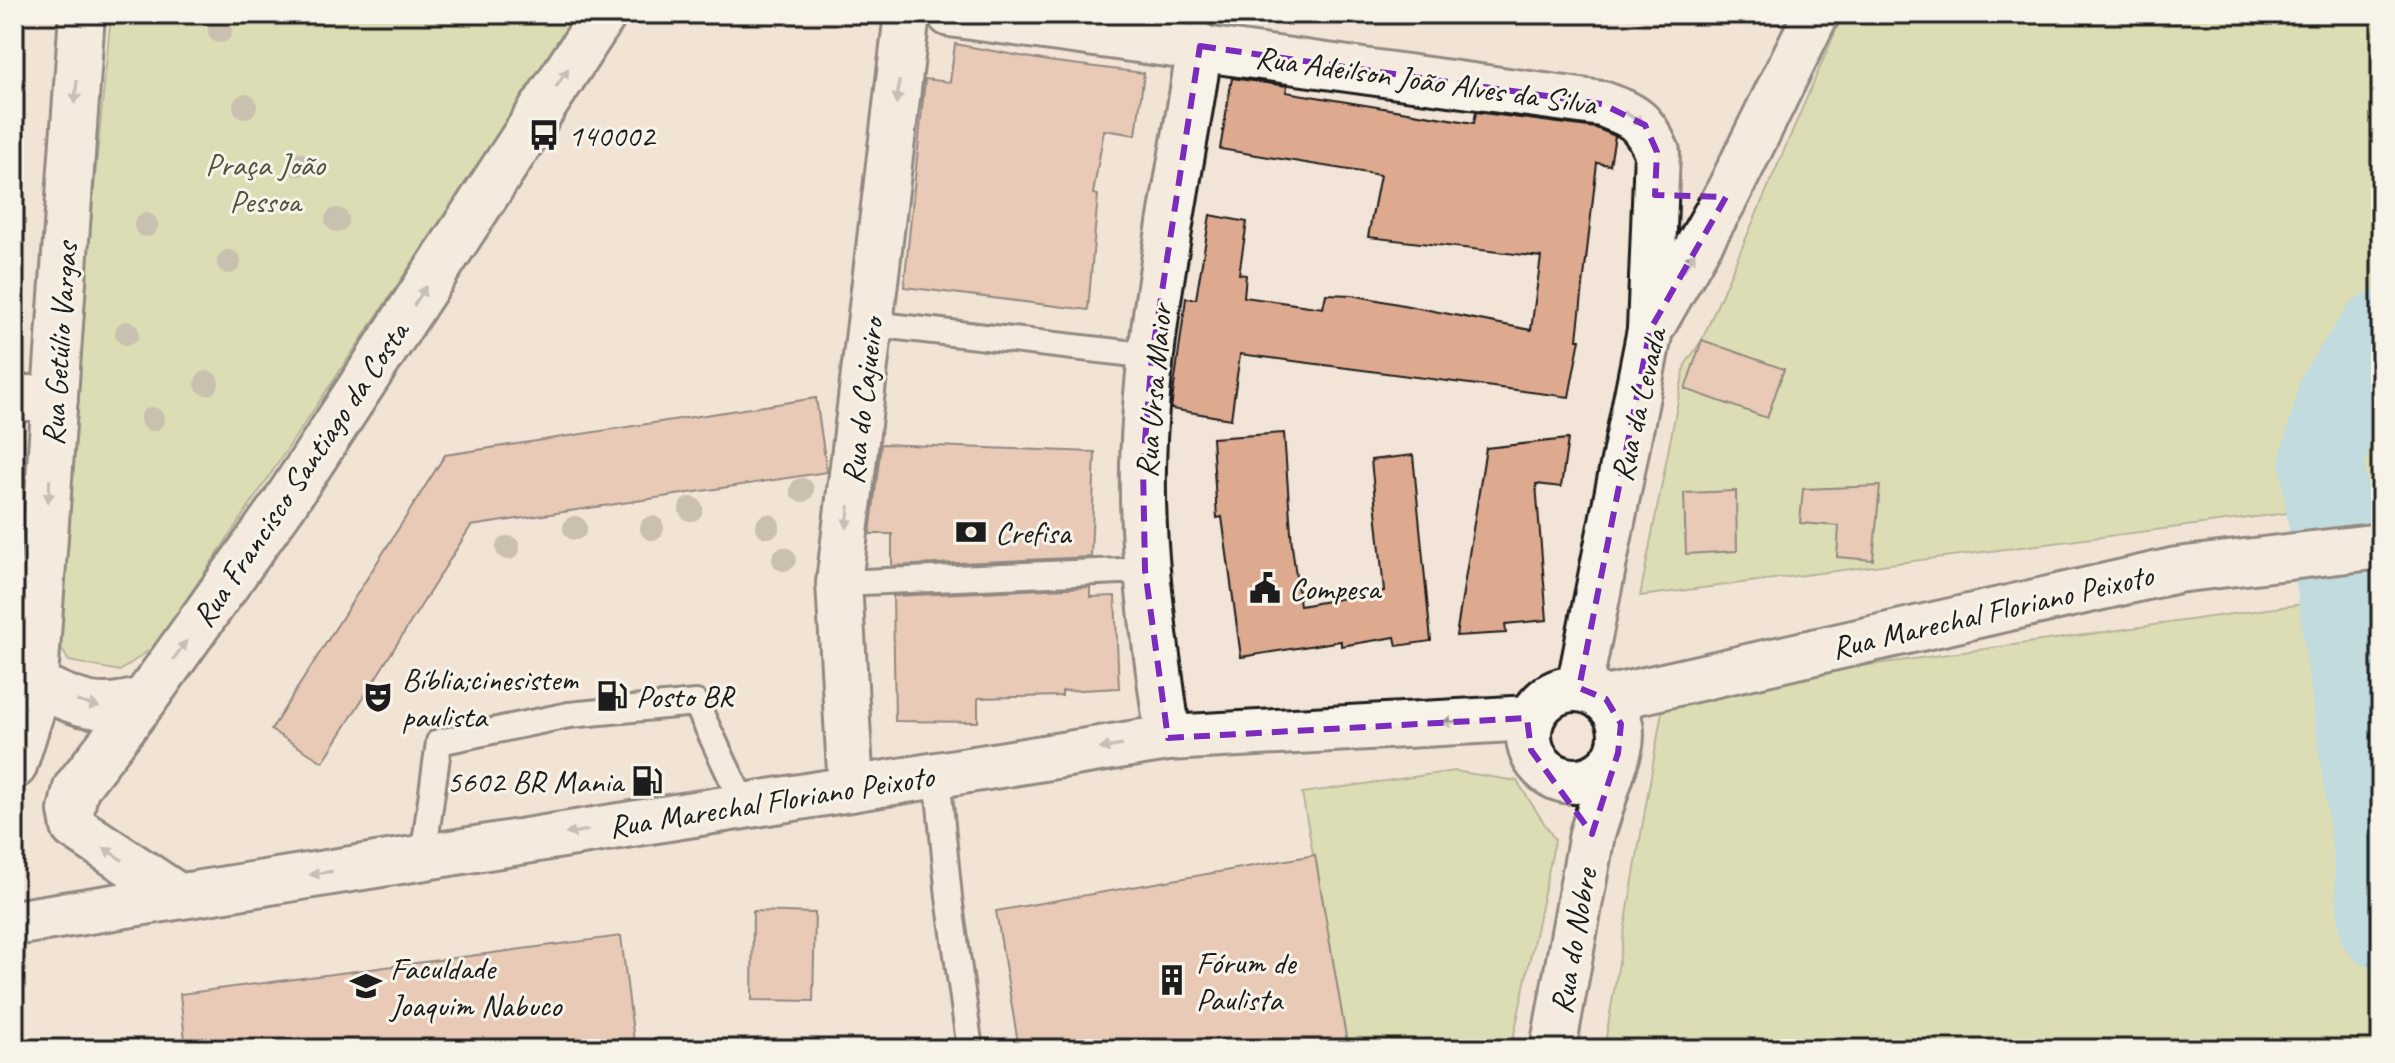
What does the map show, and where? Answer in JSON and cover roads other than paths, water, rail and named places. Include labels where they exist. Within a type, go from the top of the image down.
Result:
[{"type":"main road","name":"Rua Getúlio Vargas","points":[[14,766],[33,706],[35,398],[82,14]]},
{"type":"main road","name":"Rua Francisco Santiago da Costa","points":[[178,896],[74,827],[71,811],[76,788],[145,699],[284,504],[604,14]]},
{"type":"main road","name":"Rua do Cajueiro","points":[[851,789],[839,583],[907,14]]},
{"type":"main road","name":"Rua Adeilson João Alves da Silva","points":[[950,14],[1200,46],[1602,104],[1645,125],[1657,152],[1650,330]]},
{"type":"main road","name":"Rua da Levada","points":[[1592,693],[1650,330],[1726,197],[1816,14]]},
{"type":"main road","name":"Rua Ursa Maior","points":[[1168,738],[1145,570],[1143,465],[1152,356],[1200,46]]},
{"type":"main road","points":[[1655,195],[1726,197]]},
{"type":"main road","name":"Rua Marechal Floriano Peixoto","points":[[1592,693],[2177,570],[2381,546]]},
{"type":"main road","points":[[34,683],[65,698],[107,709],[145,699]]},
{"type":"main road","points":[[1531,718],[1551,695],[1592,693]]},
{"type":"main road","name":"Rua do Nobre","points":[[1553,1049],[1590,847],[1618,753],[1621,724],[1592,693]]},
{"type":"main road","name":"Rua Marechal Floriano Peixoto","points":[[14,923],[1168,738],[1531,718]]},
{"type":"main road","name":"Rua do Nobre","points":[[1531,718],[1531,750],[1550,775],[1590,847]]},
{"type":"main road","points":[[1550,775],[1565,781],[1597,777],[1618,753]]},
{"type":"lane","points":[[872,324],[1152,356]]},
{"type":"lane","points":[[839,583],[1145,570]]},
{"type":"lane","points":[[423,857],[439,742],[569,715],[696,703],[744,805]]},
{"type":"lane","points":[[937,774],[949,897],[970,1049]]},
{"type":"waterway","points":[[2381,332],[2340,393],[2322,463],[2375,852],[2381,927]]},
{"type":"place","name":"140002","points":[[544,135]]},
{"type":"place","name":"Crefisa","points":[[971,532]]},
{"type":"place","name":"Compesa","points":[[1265,588]]},
{"type":"place","name":"Posto BR","points":[[612,696]]},
{"type":"place","name":"Bíblia;cinesistem paulista","points":[[378,697]]},
{"type":"place","name":"5602 BR Mania","points":[[647,781]]},
{"type":"place","name":"Fórum de Paulista","points":[[1172,980]]},
{"type":"place","name":"Faculdade Joaquim Nabuco","points":[[366,986]]},
{"type":"park label","name":"Praça João Pessoa","points":[[265,182]]}]
